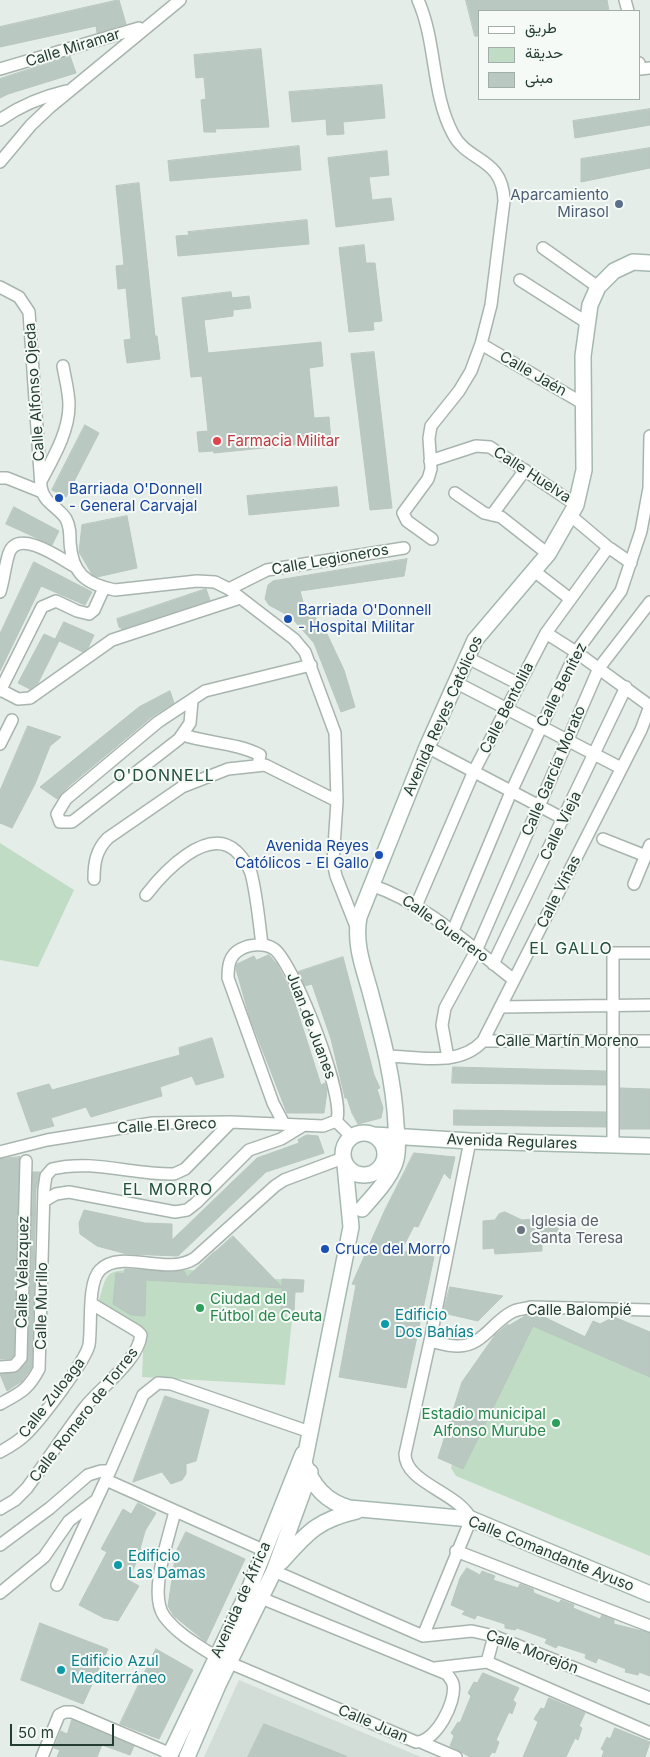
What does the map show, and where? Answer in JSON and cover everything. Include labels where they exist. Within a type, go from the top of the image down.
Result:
[{"type":"main road","name":"Avenida Reyes Católicos","points":[[397,1153],[396,1115],[388,1056],[359,953],[357,929],[371,886],[427,747],[466,657],[484,627],[548,554],[573,510],[584,470],[583,356],[586,322],[590,305],[598,287],[623,266],[633,262],[650,263]]},
{"type":"main road","points":[[374,1136],[390,1126],[396,1115]]},
{"type":"main road","points":[[377,1171],[384,1160],[385,1150],[381,1142],[374,1136],[366,1133],[352,1137],[346,1142],[344,1161],[357,1175],[377,1171],[391,1161],[397,1153]]},
{"type":"main road","name":"Avenida Regulares","points":[[374,1136],[470,1141],[650,1146]]},
{"type":"main road","points":[[362,1209],[381,1187],[397,1153]]},
{"type":"main road","name":"Avenida de África","points":[[187,1757],[274,1571],[310,1478],[304,1463],[351,1227],[344,1161]]},
{"type":"main road","name":"Avenida de África","points":[[351,1227],[362,1209],[377,1171]]},
{"type":"main road","name":"Avenida de África","points":[[170,1755],[248,1592],[309,1437]]},
{"type":"main road","name":"Calle Comandante Ayuso","points":[[310,1478],[327,1498],[337,1505],[361,1510],[471,1519],[650,1594]]},
{"type":"main road","name":"Calle Comandante Ayuso","points":[[274,1571],[309,1531],[339,1515],[361,1510]]},
{"type":"street","points":[[0,162],[31,125],[146,26],[180,0]]},
{"type":"street","points":[[418,0],[425,15],[432,43],[443,115],[455,137],[467,149],[484,160],[496,173],[504,186],[504,201],[492,305],[481,344],[463,384],[431,426],[428,479],[403,513],[407,521],[432,539]]},
{"type":"street","name":"Calle Miramar","points":[[0,69],[146,26]]},
{"type":"street","points":[[0,120],[15,109],[41,96],[70,90]]},
{"type":"street","points":[[543,248],[598,287]]},
{"type":"street","points":[[520,280],[586,322]]},
{"type":"street","name":"Calle Alfonso Ojeda","points":[[0,287],[19,297],[29,312],[31,321],[41,487]]},
{"type":"street","name":"Calle Jaén","points":[[481,344],[584,404]]},
{"type":"street","points":[[63,366],[69,404],[67,421],[58,448],[41,487],[48,503],[67,521],[74,566]]},
{"type":"street","name":"Calle Benítez","points":[[452,933],[511,792],[576,652],[621,591],[641,531],[649,488],[650,436]]},
{"type":"street","name":"Calle Huelva","points":[[430,461],[476,446],[490,447],[525,470],[573,510],[609,548]]},
{"type":"street","points":[[492,515],[525,470]]},
{"type":"street","points":[[0,478],[7,478],[41,487]]},
{"type":"street","points":[[456,493],[484,513],[500,517],[548,554]]},
{"type":"street","points":[[0,592],[8,555],[13,547],[21,543],[32,544],[74,566],[82,576],[104,588],[133,589],[206,580],[215,582],[229,589],[294,639],[305,652],[311,665],[335,733],[337,801],[333,862],[336,876],[357,929]]},
{"type":"street","name":"Calle Legioneros","points":[[229,589],[267,570],[404,548]]},
{"type":"street","points":[[609,548],[631,564]]},
{"type":"street","name":"Calle Bentolila","points":[[416,906],[474,771],[546,633],[569,598],[609,548]]},
{"type":"street","points":[[534,571],[569,598]]},
{"type":"street","points":[[104,588],[94,610],[90,614],[77,612],[56,601],[42,607],[0,691],[15,698],[30,698],[105,644],[240,598]]},
{"type":"street","name":"Calle García Morato","points":[[448,1058],[442,1016],[476,951],[599,668],[650,602]]},
{"type":"street","points":[[546,633],[599,668],[650,706]]},
{"type":"street","points":[[466,657],[519,684]]},
{"type":"street","points":[[192,701],[190,723],[183,735],[72,822],[66,824],[60,822],[57,814],[66,799],[158,722],[205,691],[222,685],[311,665]]},
{"type":"street","points":[[455,682],[540,728],[621,768]]},
{"type":"street","name":"Calle Vieja","points":[[493,964],[596,755],[626,687]]},
{"type":"street","name":"Calle Viñas","points":[[483,1041],[641,730],[650,706]]},
{"type":"street","points":[[0,744],[12,720]]},
{"type":"street","points":[[183,735],[204,742],[250,750],[260,756],[258,765]]},
{"type":"street","points":[[427,747],[564,819]]},
{"type":"street","points":[[94,879],[94,868],[99,847],[182,787],[228,769],[265,765],[337,801]]},
{"type":"street","points":[[603,839],[648,850],[634,884]]},
{"type":"street","points":[[146,895],[158,878],[179,860],[205,845],[217,842],[229,845],[242,856],[250,872],[262,946],[254,945],[242,948],[234,954],[228,969],[228,978],[272,1103],[284,1124]]},
{"type":"street","name":"Calle Guerrero","points":[[371,886],[392,892],[416,906],[514,980]]},
{"type":"street","name":"Juan de Juanes","points":[[262,946],[276,950],[292,972],[330,1071],[338,1108],[339,1117],[336,1121]]},
{"type":"street","points":[[613,1144],[614,1005],[612,953],[650,953]]},
{"type":"street","points":[[500,1007],[650,1005]]},
{"type":"street","points":[[388,1056],[448,1058],[474,1051],[483,1041]]},
{"type":"street","name":"Calle Martín Moreno","points":[[483,1041],[650,1041]]},
{"type":"street","points":[[336,1121],[352,1137]]},
{"type":"street","name":"Calle El Greco","points":[[0,1152],[40,1142],[127,1126],[232,1122],[323,1126],[336,1121]]},
{"type":"street","name":"Calle Murillo","points":[[0,1404],[24,1391],[32,1384],[40,1369],[44,1189],[46,1176],[52,1169],[68,1165],[91,1165],[167,1174],[181,1172],[232,1122]]},
{"type":"street","points":[[44,1201],[56,1194],[69,1192],[169,1212],[187,1210],[196,1204],[249,1150],[281,1139],[304,1125]]},
{"type":"street","points":[[274,1571],[423,1636],[456,1551],[471,1519],[466,1509],[457,1501],[418,1476],[405,1461],[470,1141]]},
{"type":"street","name":"Calle Velazquez","points":[[0,1367],[14,1366],[21,1358],[26,1161]]},
{"type":"street","name":"Calle Zuloaga","points":[[0,1452],[27,1434],[82,1361],[88,1345],[94,1280],[106,1265],[120,1262],[173,1266],[187,1263],[284,1180],[344,1161]]},
{"type":"street","name":"Calle Romero de Torres","points":[[0,1509],[21,1494],[85,1407],[125,1364],[140,1341],[141,1335],[136,1331],[92,1304]]},
{"type":"street","name":"Calle Balompié","points":[[430,1341],[458,1346],[471,1344],[483,1337],[500,1320],[513,1311],[530,1307],[650,1310]]},
{"type":"street","points":[[57,1586],[143,1395],[158,1384],[171,1384],[309,1437]]},
{"type":"street","points":[[0,1546],[50,1508],[82,1479],[94,1472],[108,1476],[175,1511],[263,1550]]},
{"type":"street","points":[[0,1592],[44,1557],[69,1521],[96,1501]]},
{"type":"street","points":[[175,1511],[157,1590],[159,1608],[183,1636],[216,1657]]},
{"type":"street","points":[[456,1551],[650,1626]]},
{"type":"street","name":"Calle Juan","points":[[230,1663],[410,1740],[423,1743],[434,1732],[452,1701],[453,1682],[447,1674],[261,1598]]},
{"type":"street","name":"Calle Morejón","points":[[423,1636],[472,1630],[494,1636],[650,1698]]},
{"type":"street","points":[[487,1662],[494,1636]]},
{"type":"street","points":[[433,1668],[487,1662],[650,1733]]},
{"type":"street","points":[[42,1757],[59,1715],[65,1712],[72,1712],[170,1755]]},
{"type":"street","points":[[423,1743],[456,1757]]},
{"type":"shaded area","points":[[239,1680],[421,1757],[204,1757]]},
{"type":"green space","points":[[0,843],[74,890],[38,967],[0,960]]},
{"type":"green space","name":"Ciudad del Fútbol de Ceuta","points":[[219,1250],[274,1279],[304,1280],[303,1292],[295,1292],[285,1385],[142,1377],[144,1333],[98,1304],[103,1285],[113,1272],[139,1271],[139,1268],[194,1270],[214,1251]]},
{"type":"green space","name":"Estadio municipal Alfonso Murube","points":[[533,1312],[585,1336],[593,1321],[600,1324],[614,1317],[650,1332],[650,1556],[456,1476],[451,1468],[471,1382],[505,1328]]},
{"type":"building","points":[[119,0],[126,24],[97,33],[96,26],[0,47],[0,27]]},
{"type":"building","points":[[466,0],[607,0],[609,10],[478,10],[478,36],[475,36]]},
{"type":"building","points":[[261,49],[269,127],[215,129],[216,132],[204,132],[201,100],[206,99],[204,77],[196,78],[194,55]]},
{"type":"building","points":[[70,56],[76,73],[0,98],[0,79]]},
{"type":"building","points":[[382,85],[385,118],[343,122],[344,134],[327,135],[326,119],[292,122],[289,92]]},
{"type":"building","points":[[650,109],[650,125],[575,138],[573,121]]},
{"type":"building","points":[[299,146],[301,170],[170,181],[168,161]]},
{"type":"building","points":[[650,148],[650,168],[581,182],[581,159]]},
{"type":"building","points":[[387,151],[389,175],[369,177],[372,200],[391,198],[394,220],[336,227],[328,158]]},
{"type":"building","points":[[139,183],[155,336],[157,336],[160,359],[127,363],[124,340],[131,339],[126,288],[118,289],[116,266],[124,265],[116,186]]},
{"type":"building","points":[[307,220],[309,244],[178,256],[176,236],[189,235],[188,232]]},
{"type":"building","points":[[364,245],[366,263],[375,263],[382,321],[373,322],[374,330],[349,332],[339,248]]},
{"type":"building","points":[[231,292],[232,298],[249,296],[251,308],[233,310],[233,316],[204,320],[208,353],[321,342],[323,366],[309,368],[314,418],[329,417],[331,441],[214,453],[213,451],[199,452],[197,432],[208,431],[202,376],[191,377],[182,298]]},
{"type":"building","points":[[374,352],[392,508],[370,510],[351,354]]},
{"type":"building","points":[[85,425],[99,433],[66,497],[52,490]]},
{"type":"building","points":[[337,487],[339,506],[249,515],[247,496]]},
{"type":"building","points":[[14,507],[59,531],[52,545],[6,524]]},
{"type":"building","points":[[127,516],[137,568],[97,577],[92,574],[79,552],[82,525]]},
{"type":"building","points":[[407,559],[404,576],[300,591],[303,602],[300,606],[315,617],[327,634],[344,670],[355,707],[341,712],[314,643],[291,617],[269,605],[265,599],[268,585],[273,581]]},
{"type":"building","points":[[34,562],[92,592],[85,605],[41,586],[0,671],[0,634]]},
{"type":"building","points":[[206,589],[210,600],[122,629],[119,627],[117,619]]},
{"type":"building","points":[[64,622],[94,635],[88,648],[83,652],[55,639]]},
{"type":"building","points":[[44,634],[59,641],[38,683],[30,689],[18,683]]},
{"type":"building","points":[[170,691],[174,703],[153,716],[69,786],[57,799],[40,787],[139,707]]},
{"type":"building","points":[[28,726],[61,737],[50,746],[35,784],[12,828],[0,823],[0,791]]},
{"type":"building","points":[[269,955],[277,964],[291,991],[321,1085],[325,1083],[327,1091],[324,1113],[287,1113],[249,1015],[236,969],[237,964],[254,956],[256,960]]},
{"type":"building","points":[[343,957],[374,1075],[380,1088],[377,1089],[383,1108],[381,1118],[358,1124],[347,1098],[345,1098],[331,1039],[312,984],[305,986],[298,972]]},
{"type":"building","points":[[212,1038],[224,1077],[196,1085],[192,1076],[160,1087],[162,1096],[91,1117],[86,1107],[51,1118],[54,1126],[31,1132],[17,1093],[49,1084],[52,1090],[180,1055],[179,1048]]},
{"type":"building","points":[[453,1067],[606,1071],[606,1085],[452,1083]]},
{"type":"building","points":[[620,1088],[650,1089],[650,1129],[620,1129]]},
{"type":"building","points":[[454,1110],[606,1112],[606,1127],[454,1125]]},
{"type":"building","points":[[307,1135],[318,1136],[324,1153],[266,1172],[178,1256],[127,1254],[97,1246],[80,1234],[79,1223],[84,1210],[145,1223],[172,1224],[172,1240],[257,1158],[299,1143],[298,1140]]},
{"type":"building","points":[[414,1153],[455,1157],[450,1179],[444,1173],[418,1227],[414,1226],[401,1251],[434,1257],[406,1388],[339,1377],[356,1285],[352,1284],[384,1212]]},
{"type":"building","points":[[20,1157],[14,1355],[10,1359],[0,1359],[0,1159]]},
{"type":"building","points":[[33,1172],[40,1172],[36,1189],[32,1367],[22,1381],[7,1391],[0,1374],[19,1371],[28,1358]]},
{"type":"building","name":"Iglesia de Santa Teresa","points":[[505,1212],[522,1220],[558,1217],[558,1240],[542,1240],[542,1251],[495,1254],[494,1248],[483,1249],[483,1221],[495,1220],[499,1214]]},
{"type":"building","points":[[233,1236],[282,1287],[282,1279],[304,1280],[303,1292],[295,1292],[294,1313],[281,1313],[282,1288],[146,1280],[145,1316],[131,1315],[113,1304],[116,1273],[124,1274],[125,1269],[184,1271],[187,1277]]},
{"type":"building","points":[[450,1287],[503,1296],[478,1321],[443,1313]]},
{"type":"building","points":[[540,1315],[585,1337],[593,1321],[600,1324],[614,1317],[650,1332],[650,1377],[533,1326],[463,1469],[438,1458],[462,1382],[495,1335],[508,1324],[508,1326],[525,1316]]},
{"type":"building","points":[[165,1396],[209,1410],[196,1461],[186,1464],[186,1474],[182,1480],[171,1484],[162,1472],[133,1482]]},
{"type":"building","name":"Edificio Las Damas","points":[[138,1503],[156,1513],[145,1531],[140,1549],[142,1550],[128,1580],[139,1586],[118,1621],[104,1618],[79,1605],[107,1552],[101,1549],[123,1509],[131,1514]]},
{"type":"building","points":[[186,1532],[245,1559],[206,1642],[174,1616],[168,1606],[176,1552]]},
{"type":"building","points":[[467,1568],[480,1575],[482,1571],[495,1576],[493,1580],[518,1588],[520,1584],[533,1589],[534,1593],[559,1603],[561,1600],[574,1605],[573,1608],[600,1619],[602,1615],[614,1620],[614,1624],[650,1633],[650,1676],[639,1672],[638,1675],[625,1672],[626,1669],[598,1658],[596,1663],[585,1658],[586,1654],[558,1645],[556,1648],[545,1643],[547,1639],[517,1628],[515,1630],[505,1628],[505,1624],[477,1615],[475,1619],[462,1614],[465,1611],[451,1605],[460,1578]]},
{"type":"building","name":"Edificio Azul Mediterráneo","points":[[40,1623],[108,1649],[83,1704],[21,1680]]},
{"type":"building","points":[[156,1649],[193,1670],[159,1739],[120,1724]]},
{"type":"building","points":[[483,1673],[519,1688],[513,1700],[516,1703],[512,1714],[509,1712],[496,1740],[499,1742],[495,1753],[492,1752],[489,1757],[470,1757],[450,1746],[454,1736],[451,1733],[458,1722],[460,1723],[471,1696],[468,1693],[474,1682],[477,1683]]},
{"type":"building","points":[[549,1698],[585,1713],[579,1726],[582,1728],[578,1740],[575,1738],[566,1757],[523,1757],[538,1722],[534,1719],[541,1708],[544,1709]]},
{"type":"building","points":[[72,1720],[134,1746],[130,1755],[102,1745],[97,1757],[57,1757],[60,1750],[54,1748],[61,1731],[67,1734]]},
{"type":"building","points":[[264,1724],[346,1756],[346,1757],[248,1757]]},
{"type":"building","points":[[615,1728],[650,1742],[645,1757],[602,1757],[604,1751],[601,1749],[607,1737],[610,1739]]},
{"type":"place","name":"Aparcamiento Mirasol","points":[[619,204]]},
{"type":"place","name":"Farmacia Militar","points":[[217,441]]},
{"type":"place","name":"Barriada O'Donnell - General Carvajal","points":[[59,498]]},
{"type":"place","name":"Barriada O'Donnell - Hospital Militar","points":[[288,619]]},
{"type":"place","name":"Avenida Reyes Católicos - El Gallo","points":[[379,855]]},
{"type":"place","name":"Iglesia de Santa Teresa","points":[[521,1230]]},
{"type":"place","name":"Cruce del Morro","points":[[325,1249]]},
{"type":"place","name":"Ciudad del Fútbol de Ceuta","points":[[200,1308]]},
{"type":"place","name":"Edificio Dos Bahías","points":[[385,1324]]},
{"type":"place","name":"Estadio municipal Alfonso Murube","points":[[556,1423]]},
{"type":"place","name":"Edificio Las Damas","points":[[118,1565]]},
{"type":"place","name":"Edificio Azul Mediterráneo","points":[[61,1670]]},
{"type":"district","name":"O'DONNELL","points":[[164,776]]},
{"type":"district","name":"EL GALLO","points":[[571,949]]},
{"type":"district","name":"EL MORRO","points":[[168,1190]]}]
